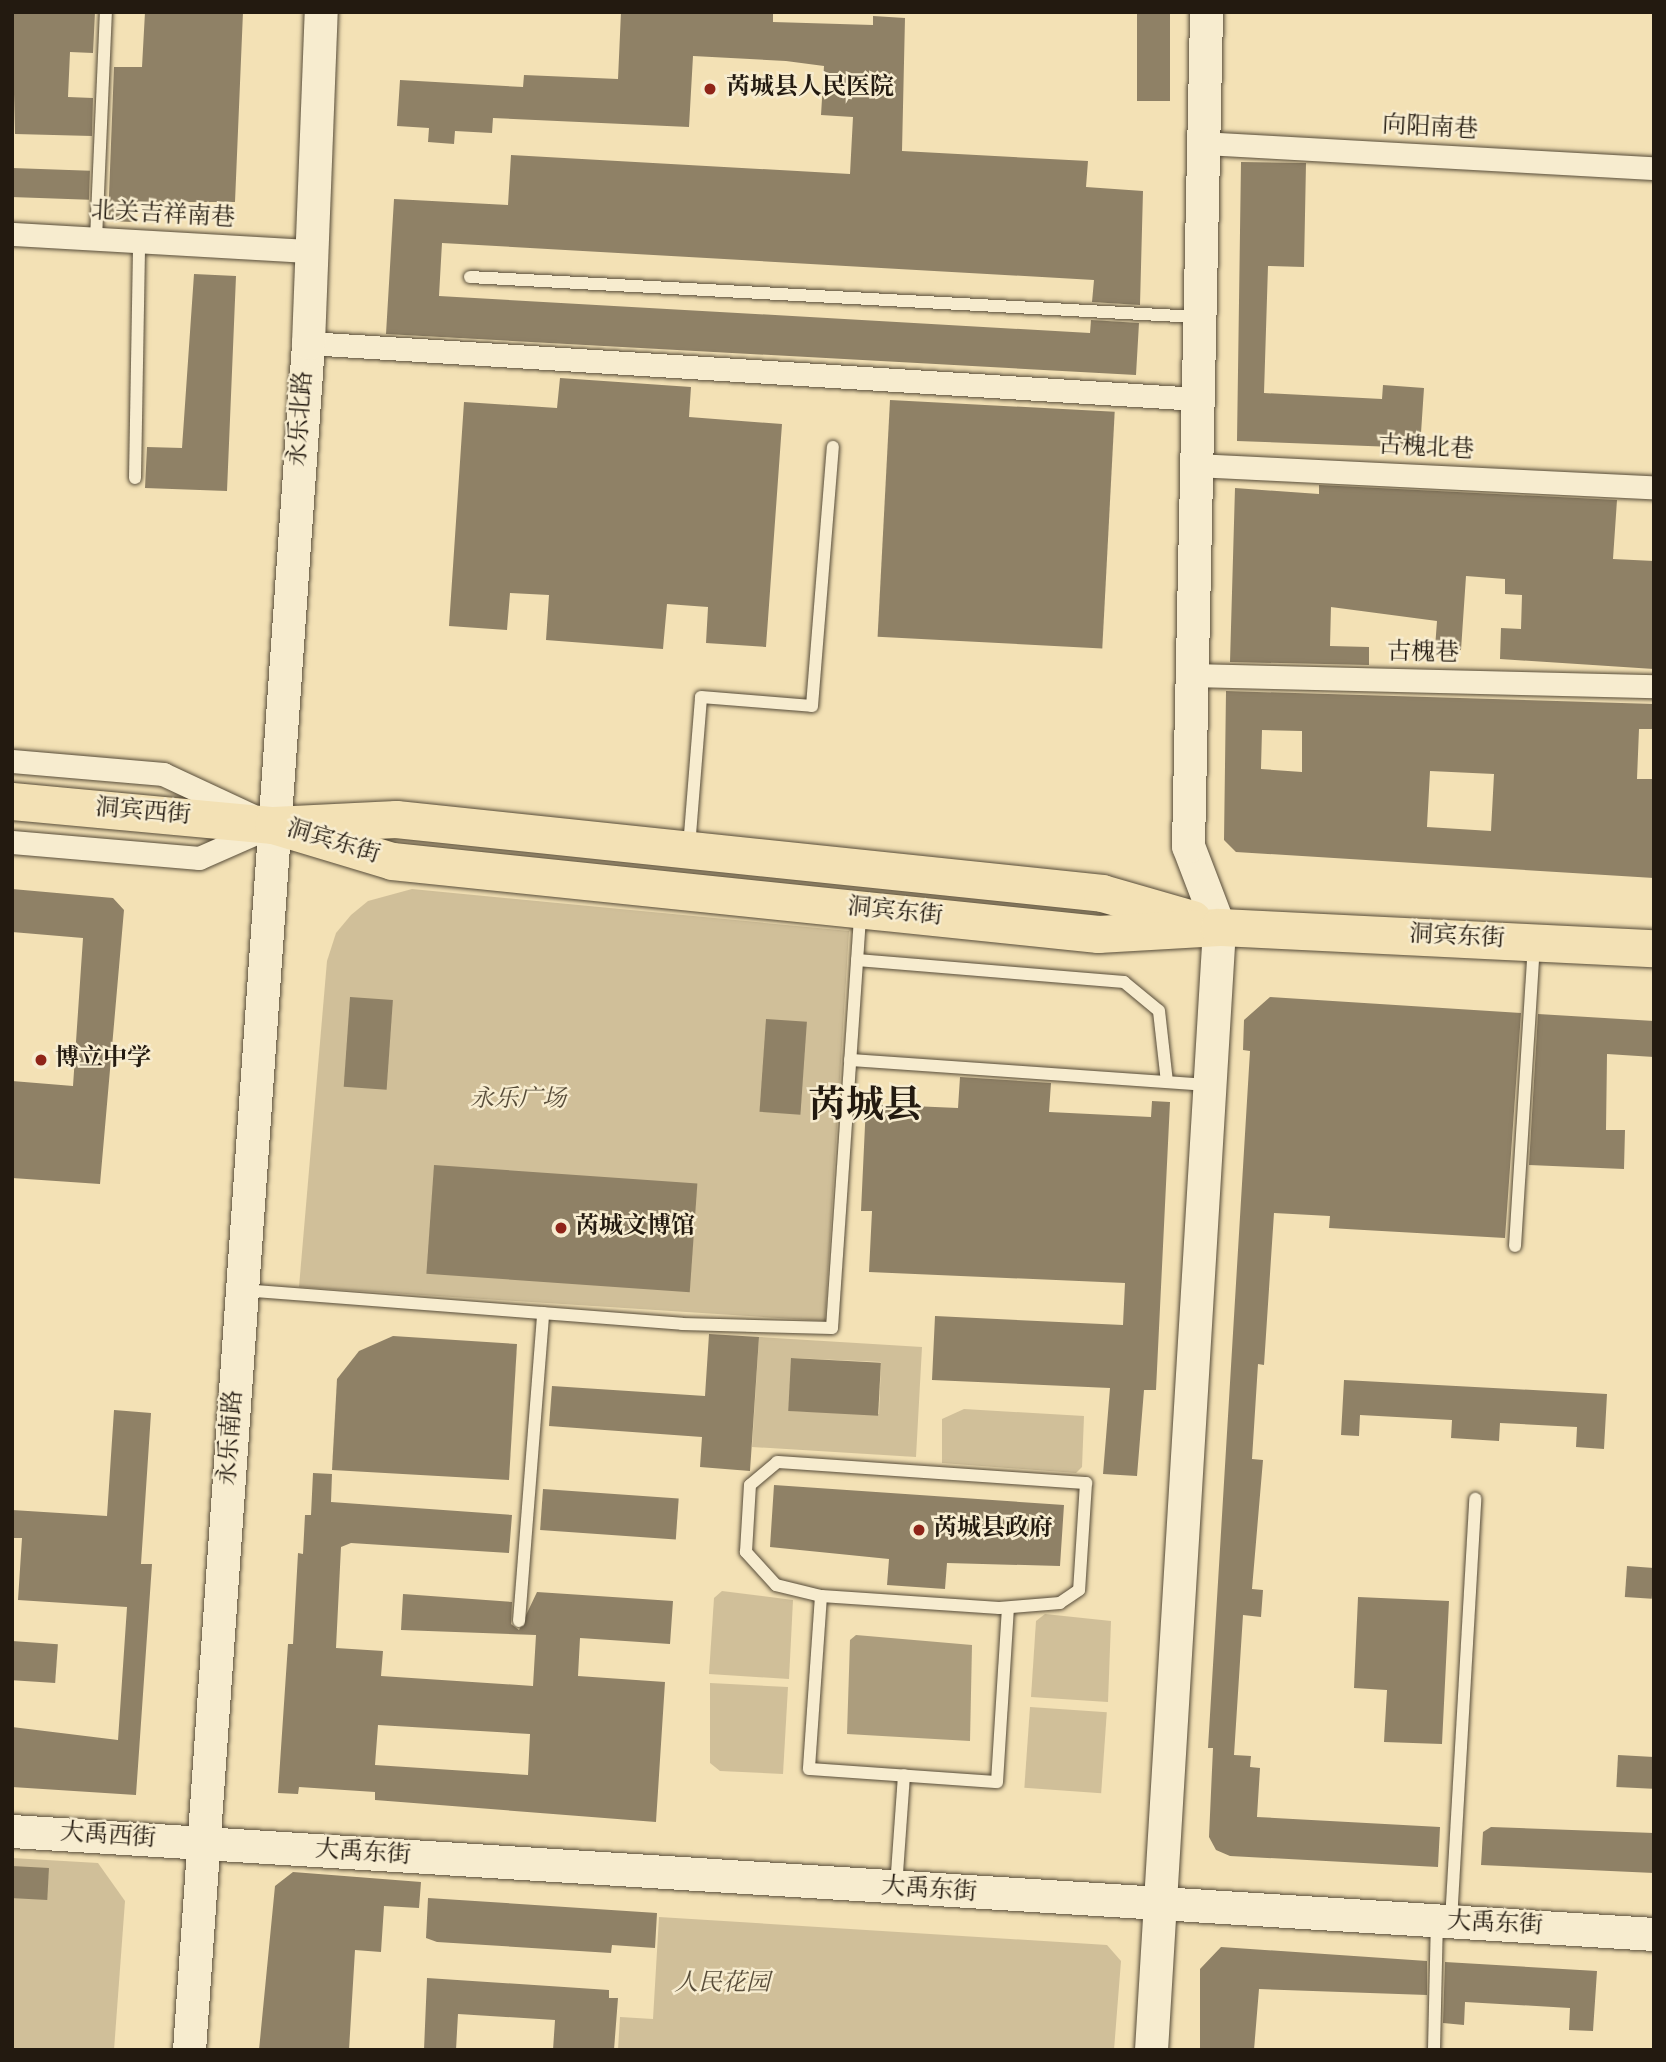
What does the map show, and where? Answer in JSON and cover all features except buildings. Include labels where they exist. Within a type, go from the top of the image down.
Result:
[{"type":"main road","name":"洞宾西街","points":[[12,801],[273,825]]},
{"type":"main road","name":"洞宾东街","points":[[273,825],[396,819],[1102,893],[1219,927]]},
{"type":"main road","name":"洞宾东街","points":[[273,825],[391,860],[1098,934],[1219,927],[1654,948]]},
{"type":"street","name":"永乐北路","points":[[273,825],[308,343],[321,12]]},
{"type":"street","points":[[1151,2050],[1162,1905],[1219,927],[1188,846],[1206,12]]},
{"type":"street","name":"向阳南巷","points":[[1203,143],[1654,168]]},
{"type":"street","name":"北关吉祥南巷","points":[[12,234],[310,251]]},
{"type":"street","points":[[308,343],[1198,400]]},
{"type":"street","name":"古槐北巷","points":[[1196,465],[1654,486]]},
{"type":"street","name":"古槐巷","points":[[1192,675],[1654,686]]},
{"type":"street","points":[[12,761],[163,774],[273,825]]},
{"type":"street","points":[[12,842],[199,858],[273,825]]},
{"type":"street","name":"永乐南路","points":[[189,2050],[273,825]]},
{"type":"street","name":"大禹西街","points":[[12,1831],[204,1843]]},
{"type":"street","name":"大禹东街","points":[[204,1843],[896,1889],[1654,1934]]},
{"type":"lane","points":[[96,239],[106,12]]},
{"type":"lane","points":[[135,478],[139,241]]},
{"type":"lane","points":[[470,277],[1200,317]]},
{"type":"lane","points":[[688,850],[701,697],[811,706],[833,447]]},
{"type":"lane","points":[[242,1290],[543,1313],[832,1328],[860,909]]},
{"type":"lane","points":[[1515,1246],[1534,942]]},
{"type":"lane","points":[[857,960],[1124,982],[1159,1011],[1167,1082]]},
{"type":"lane","points":[[850,1060],[1211,1085]]},
{"type":"lane","points":[[519,1621],[543,1313]]},
{"type":"lane","points":[[770,1464],[1086,1483],[1079,1590],[1060,1603],[1008,1608],[821,1596],[776,1585],[746,1552],[750,1485],[770,1464]]},
{"type":"lane","points":[[1434,2050],[1475,1499]]},
{"type":"lane","points":[[821,1596],[809,1769],[997,1782],[1008,1608]]},
{"type":"lane","points":[[896,1889],[904,1776]]},
{"type":"green space","name":"永乐广场","points":[[412,889],[849,931],[825,1321],[299,1287],[327,961],[336,933],[351,915],[368,901]]},
{"type":"green space","points":[[759,1337],[922,1347],[916,1457],[752,1447]],"holes":[[[792,1358],[881,1362],[879,1414],[790,1411]]]},
{"type":"green space","points":[[964,1409],[1084,1416],[1082,1467],[1076,1473],[942,1463],[942,1419]]},
{"type":"green space","points":[[722,1591],[793,1600],[789,1679],[709,1674],[714,1598]]},
{"type":"green space","points":[[1045,1614],[1111,1621],[1108,1702],[1031,1697],[1036,1621]]},
{"type":"green space","points":[[710,1683],[788,1687],[783,1774],[720,1771],[710,1763]]},
{"type":"green space","points":[[1030,1707],[1107,1712],[1101,1793],[1024,1788]]},
{"type":"green space","points":[[12,1858],[98,1863],[125,1901],[114,2050],[12,2050]]},
{"type":"green space","name":"人民花园","points":[[659,1917],[1107,1945],[1121,1961],[1114,2050],[618,2050],[620,2017],[653,2019]]},
{"type":"shaded area","points":[[856,1635],[972,1645],[970,1741],[847,1734],[850,1640]]},
{"type":"place","name":"芮城县人民医院","points":[[710,89]]},
{"type":"place","name":"博立中学","points":[[41,1060]]},
{"type":"place","name":"芮城文博馆","points":[[561,1228]]},
{"type":"place","name":"芮城县政府","points":[[919,1530]]},
{"type":"district","name":"芮城县","points":[[865,1108]]}]
